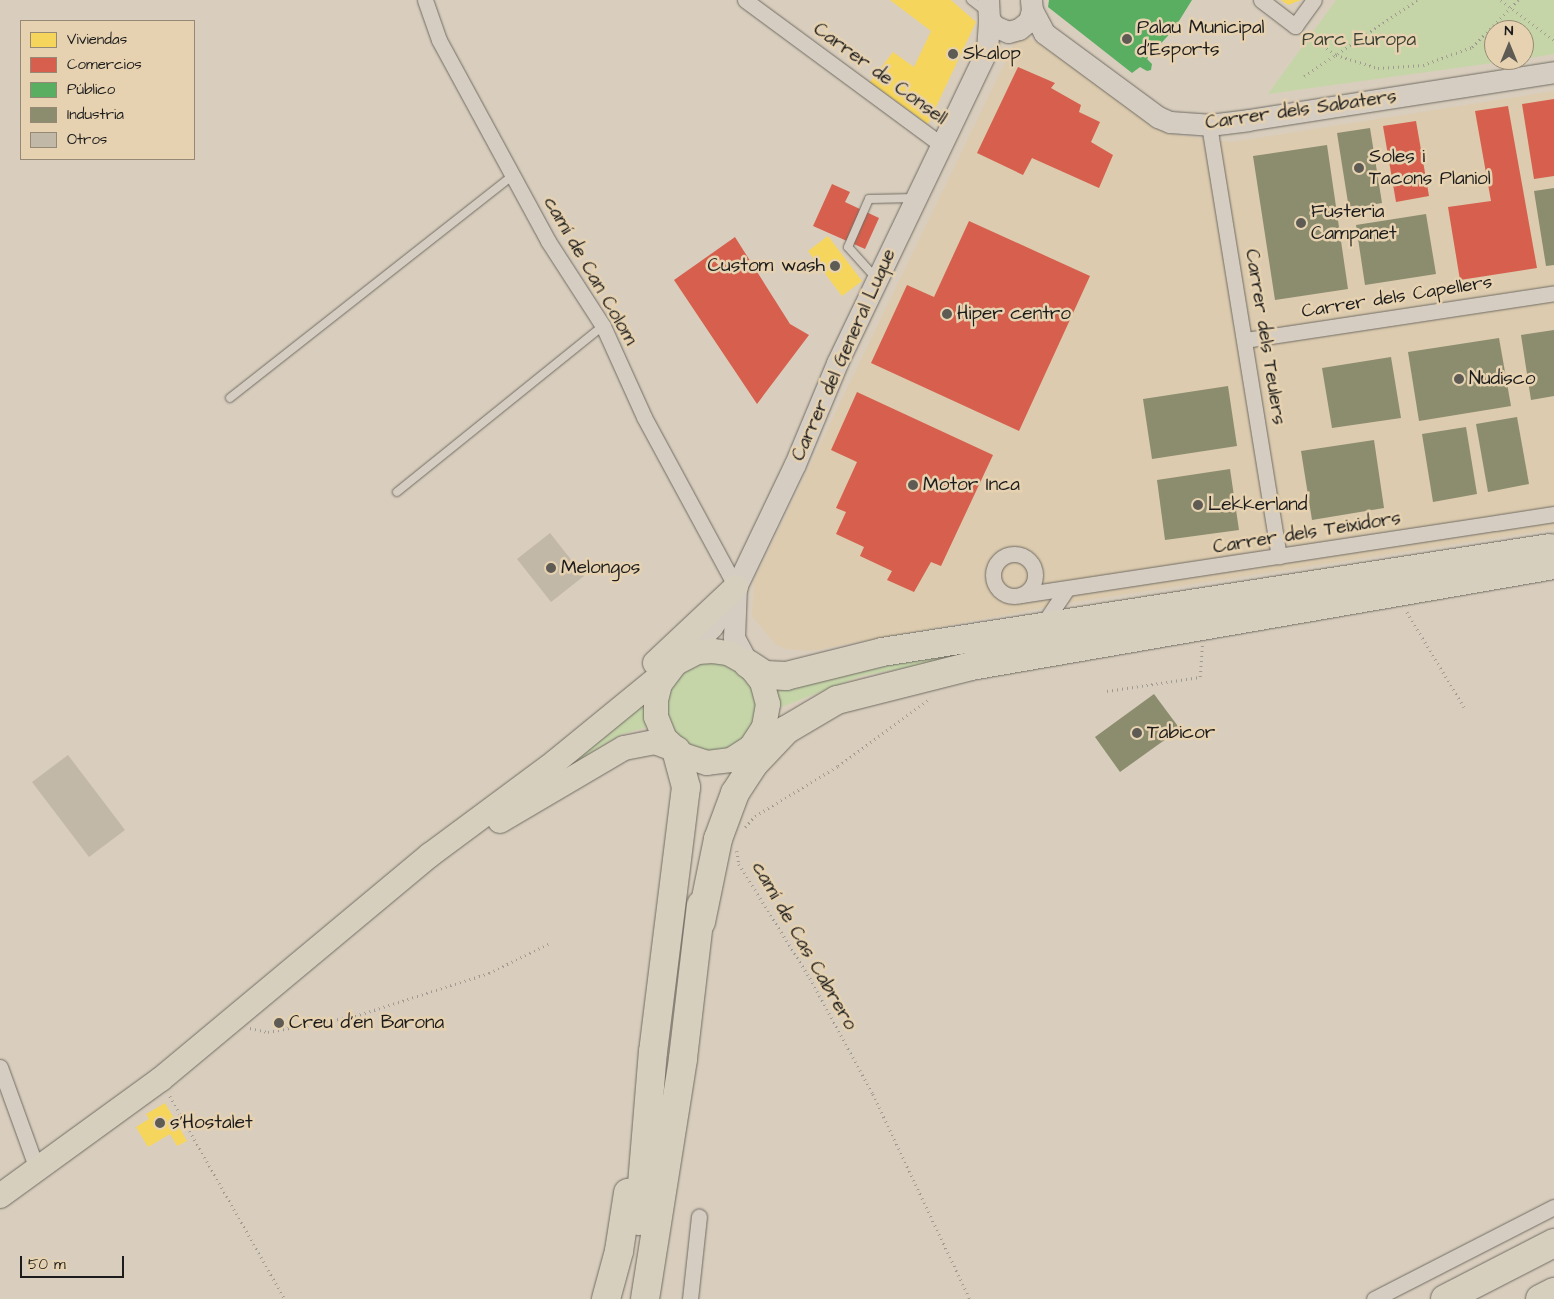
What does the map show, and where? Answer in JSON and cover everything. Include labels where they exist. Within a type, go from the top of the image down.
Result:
[{"type":"highway","points":[[748,664],[765,675],[786,676],[882,652],[1554,547]]},
{"type":"highway","points":[[645,1299],[683,1058],[701,922],[724,817],[735,793],[766,749],[807,715],[837,700],[956,670],[1554,565]]},
{"type":"highway","points":[[701,922],[702,882],[717,803],[734,767],[751,746]]},
{"type":"highway","points":[[630,1299],[653,1052],[686,787],[676,750]]},
{"type":"highway","points":[[606,1299],[619,1251],[653,1052]]},
{"type":"highway","points":[[658,1299],[683,1058]]},
{"type":"highway","points":[[1445,1299],[1554,1243]]},
{"type":"highway","points":[[1540,1299],[1554,1292]]},
{"type":"main road","points":[[987,50],[1029,21],[1032,3]]},
{"type":"main road","name":"Carrer dels Sabaters","points":[[1032,3],[1044,33]]},
{"type":"main road","name":"Carrer del General Luque","points":[[748,664],[734,638],[736,587],[877,280],[987,50],[984,8]]},
{"type":"main road","name":"Carrer dels Sabaters","points":[[984,8],[1000,30],[1044,33],[1158,118],[1170,122],[1209,125],[1554,72]]},
{"type":"main road","points":[[430,855],[555,762],[676,663],[712,627],[736,587]]},
{"type":"main road","points":[[0,1196],[161,1079],[399,884],[430,855],[449,833],[563,742],[678,644],[736,587]]},
{"type":"main road","points":[[676,750],[661,732],[656,709],[660,684],[676,663],[698,652],[713,650],[728,653],[748,664],[762,682],[768,704],[767,720],[751,746]]},
{"type":"main road","points":[[399,884],[436,865],[516,810],[624,748],[655,742],[706,763],[723,762],[751,746],[800,708],[844,687],[894,677],[956,670]]},
{"type":"street","name":"camí de Can Colom","points":[[425,0],[438,40],[548,241],[603,326],[644,417],[736,587]]},
{"type":"street","name":"Carrer de Consell","points":[[746,0],[942,145]]},
{"type":"street","points":[[1261,0],[1295,26],[1314,0]]},
{"type":"street","name":"Carrer dels Teulers","points":[[1209,125],[1246,340],[1279,556]]},
{"type":"street","name":"Carrer dels Capellers","points":[[1246,340],[1554,293]]},
{"type":"street","name":"Carrer dels Teixidors","points":[[1021,595],[1066,590],[1554,514]]},
{"type":"street","points":[[1035,568],[1032,587],[1021,595],[1007,594],[996,585],[996,564],[1013,553],[1026,557],[1035,568],[1044,582],[1066,590],[1042,626]]},
{"type":"street","points":[[0,1068],[37,1169]]},
{"type":"street","points":[[1374,1299],[1554,1207]]},
{"type":"street","points":[[690,1299],[699,1216]]},
{"type":"lane","points":[[230,398],[513,175]]},
{"type":"lane","points":[[877,280],[848,247],[869,199],[917,198]]},
{"type":"lane","points":[[397,492],[603,326]]},
{"type":"path","points":[[1304,76],[1417,0]]},
{"type":"path","points":[[1501,0],[1554,40]]},
{"type":"path","points":[[1295,26],[1336,55],[1378,68],[1422,65],[1472,47],[1518,0]]},
{"type":"path","points":[[1395,592],[1464,707]]},
{"type":"path","points":[[1107,691],[1200,677],[1203,626]]},
{"type":"path","points":[[742,833],[754,816],[838,766],[935,695]]},
{"type":"path","name":"camí de Cas Cabrero","points":[[738,847],[740,864],[810,978],[873,1094],[970,1299]]},
{"type":"path","points":[[237,1018],[255,1031],[268,1032],[355,1016],[489,973],[548,944]]},
{"type":"path","points":[[161,1079],[285,1299]]},
{"type":"shaded area","points":[[1020,31],[1169,134],[1232,142],[1554,91],[1554,529],[1074,602],[810,651],[786,649],[775,644],[752,616],[754,581]]},
{"type":"green space","name":"Parc Europa","points":[[1336,0],[1554,0],[1554,54],[1534,57],[1534,20],[1484,20],[1484,64],[1268,94]]},
{"type":"green space","points":[[1116,623],[1028,645],[861,676],[779,708],[777,691],[780,689],[853,669]]},
{"type":"green space","points":[[712,663],[729,667],[743,676],[752,690],[756,707],[752,724],[743,738],[729,747],[712,751],[695,747],[681,738],[672,724],[668,707],[672,690],[681,676],[695,667]]},
{"type":"green space","points":[[644,703],[647,727],[620,735],[550,778]]},
{"type":"building: Viviendas","points":[[890,0],[951,0],[976,22],[928,124],[870,82],[893,52],[914,67],[931,31]]},
{"type":"building: Viviendas","points":[[1281,0],[1301,0],[1288,5]]},
{"type":"building: Viviendas","name":"Custom wash","points":[[828,236],[862,281],[842,296],[808,251]]},
{"type":"building: Viviendas","name":"s'Hostalet","points":[[165,1103],[187,1141],[177,1146],[170,1134],[148,1147],[136,1127],[149,1119],[146,1114]]},
{"type":"building: Comercios","points":[[1018,67],[1055,83],[1051,88],[1081,105],[1079,112],[1100,122],[1091,142],[1113,155],[1099,188],[1032,158],[1023,175],[977,153]]},
{"type":"building: Comercios","points":[[1554,99],[1554,176],[1534,179],[1522,104]]},
{"type":"building: Comercios","points":[[1508,106],[1537,268],[1460,280],[1448,207],[1491,201],[1475,111]]},
{"type":"building: Comercios","points":[[1416,121],[1429,196],[1396,202],[1383,126]]},
{"type":"building: Comercios","points":[[832,184],[850,192],[845,202],[879,218],[865,249],[813,226]]},
{"type":"building: Comercios","name":"Hiper centro","points":[[969,221],[1090,276],[1019,431],[871,363],[907,285],[934,297]]},
{"type":"building: Comercios","points":[[735,237],[790,324],[809,335],[757,404],[674,280]]},
{"type":"building: Comercios","name":"Motor Inca","points":[[857,392],[993,455],[941,566],[931,562],[914,592],[887,580],[892,571],[860,556],[864,547],[836,534],[846,512],[836,508],[857,462],[831,450]]},
{"type":"building: Público","name":"Palau Municipal d'Esports","points":[[1049,0],[1192,0],[1174,29],[1147,59],[1152,64],[1151,70],[1147,71],[1140,67],[1132,73],[1048,7]]},
{"type":"building: Industria","name":"Soles i Tacons Planiol","points":[[1370,128],[1382,203],[1349,209],[1337,133]]},
{"type":"building: Industria","name":"Fusteria Campanet","points":[[1327,145],[1348,289],[1275,300],[1253,156]]},
{"type":"building: Industria","points":[[1554,188],[1554,265],[1546,266],[1534,191]]},
{"type":"building: Industria","points":[[1426,214],[1436,274],[1365,285],[1356,225]]},
{"type":"building: Industria","points":[[1554,330],[1554,396],[1531,400],[1521,335]]},
{"type":"building: Industria","name":"Nudisco","points":[[1499,338],[1511,406],[1419,421],[1408,352]]},
{"type":"building: Industria","points":[[1391,357],[1401,418],[1332,428],[1322,368]]},
{"type":"building: Industria","points":[[1228,386],[1237,446],[1152,459],[1143,399]]},
{"type":"building: Industria","points":[[1517,417],[1529,484],[1488,492],[1476,424]]},
{"type":"building: Industria","points":[[1466,427],[1477,494],[1433,502],[1422,434]]},
{"type":"building: Industria","points":[[1374,440],[1384,508],[1312,520],[1301,451]]},
{"type":"building: Industria","name":"Lekkerland","points":[[1230,469],[1239,530],[1165,540],[1157,480]]},
{"type":"building: Industria","name":"Tabicor","points":[[1154,694],[1180,729],[1120,772],[1095,737]]},
{"type":"building: Otros","name":"Melongos","points":[[550,533],[584,576],[551,602],[517,559]]},
{"type":"building: Otros","points":[[68,755],[125,830],[89,857],[32,782]]},
{"type":"place","name":"Palau Municipal d'Esports","points":[[1127,39]]},
{"type":"place","name":"Skalop","points":[[953,54]]},
{"type":"place","name":"Soles i Tacons Planiol","points":[[1359,168]]},
{"type":"place","name":"Fusteria Campanet","points":[[1301,223]]},
{"type":"place","name":"Custom wash","points":[[835,266]]},
{"type":"place","name":"Hiper centro","points":[[947,314]]},
{"type":"place","name":"Nudisco","points":[[1459,379]]},
{"type":"place","name":"Motor Inca","points":[[913,485]]},
{"type":"place","name":"Lekkerland","points":[[1198,505]]},
{"type":"place","name":"Melongos","points":[[551,568]]},
{"type":"place","name":"Tabicor","points":[[1137,733]]},
{"type":"place","name":"Creu d’en Barona","points":[[279,1023]]},
{"type":"place","name":"s'Hostalet","points":[[160,1123]]}]
